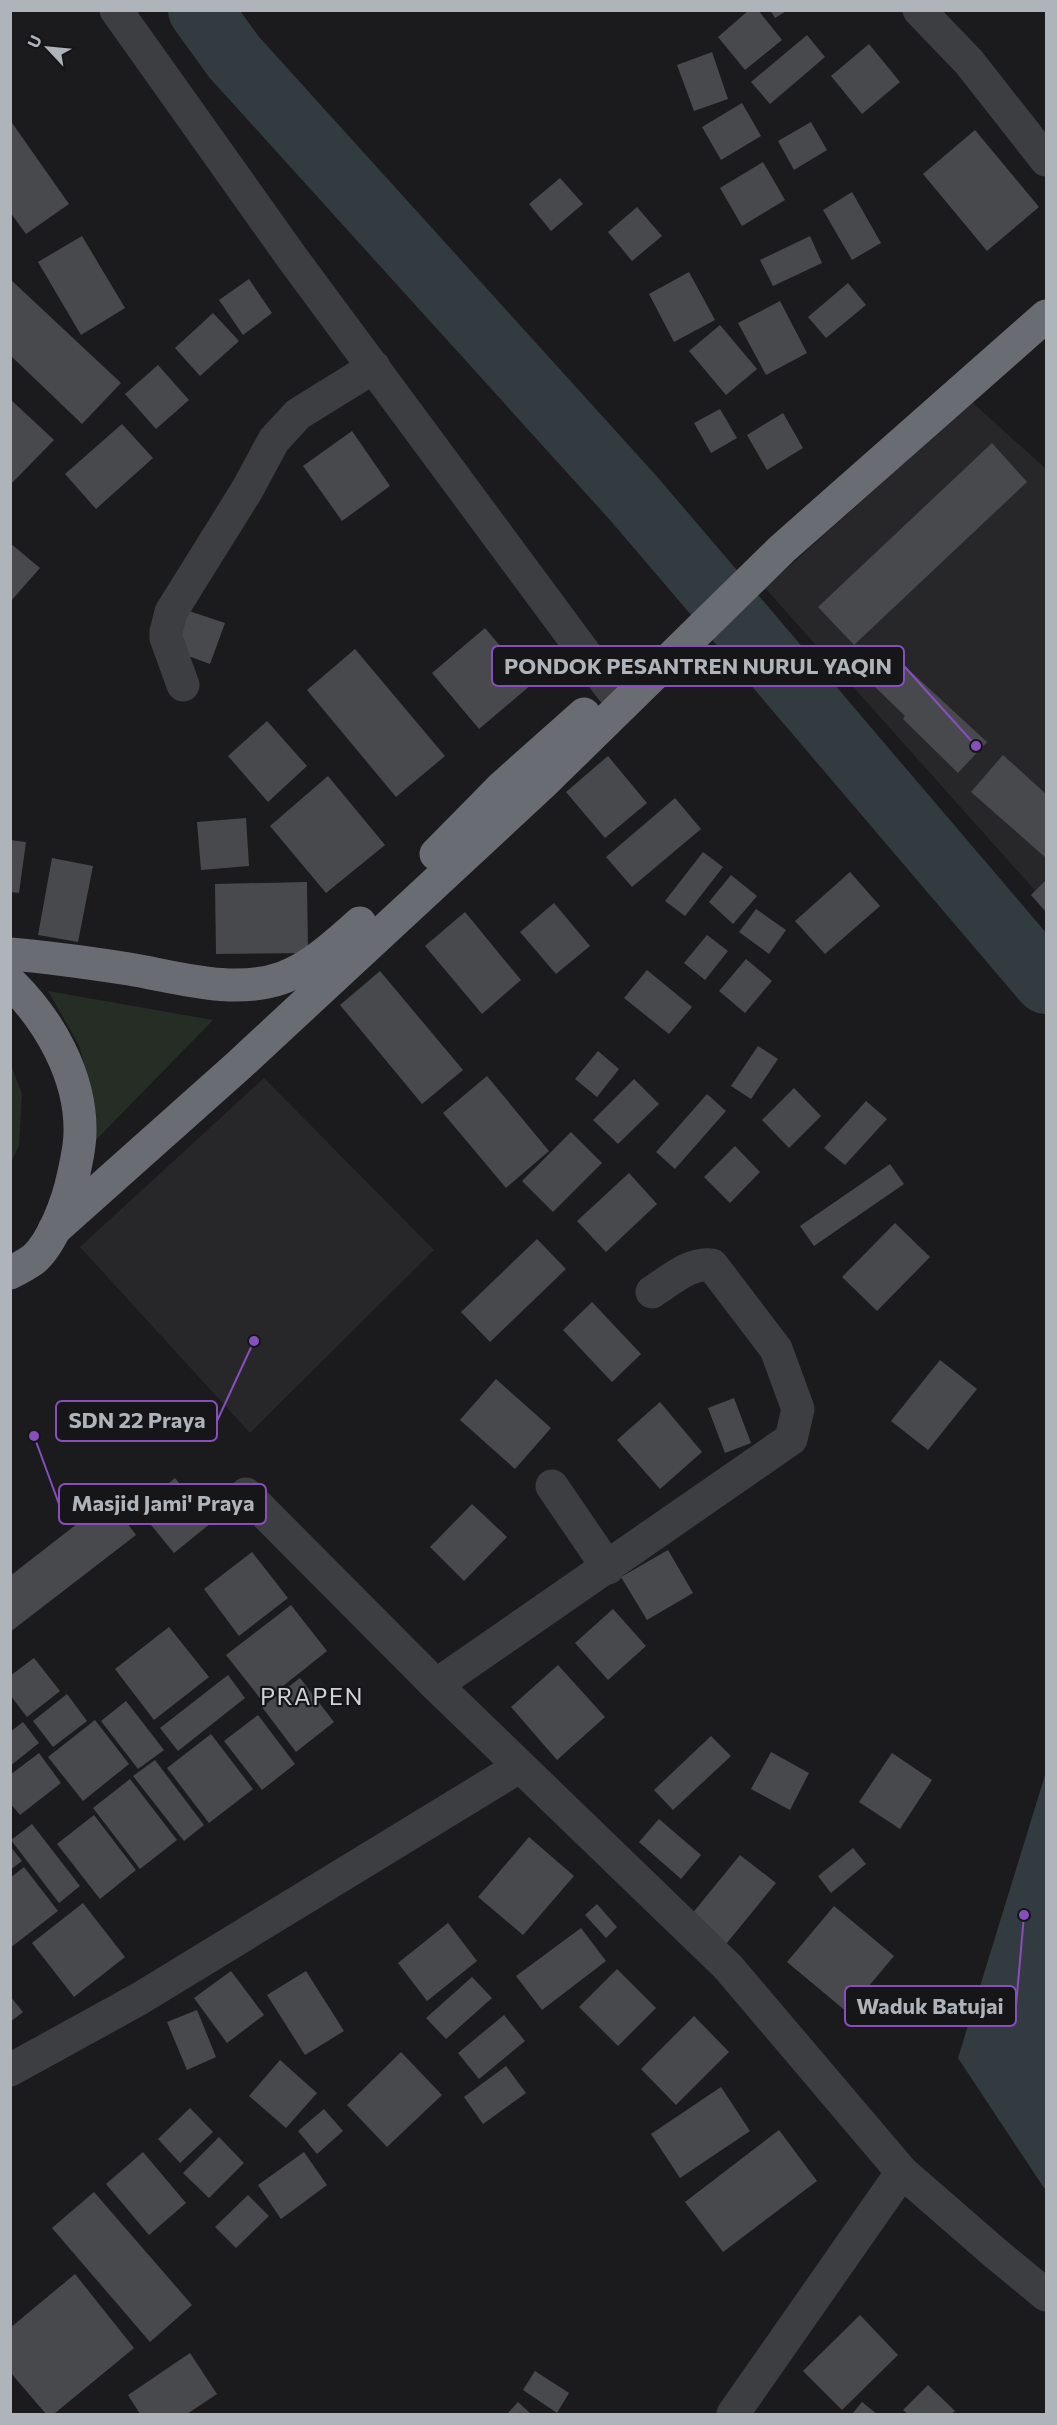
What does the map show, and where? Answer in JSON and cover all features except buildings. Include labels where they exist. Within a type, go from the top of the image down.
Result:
[{"type":"highway","points":[[54,1230],[238,1066],[516,808],[675,642],[776,543],[1047,293]]},
{"type":"highway","points":[[776,543],[1047,316]]},
{"type":"highway","points":[[10,954],[228,985],[280,979],[327,952],[398,889],[502,787],[612,690],[675,642]]},
{"type":"highway","points":[[10,982],[36,1009],[52,1033],[75,1094],[80,1132],[69,1195],[54,1230],[35,1258],[10,1273]]},
{"type":"street","points":[[116,10],[232,176],[612,690]]},
{"type":"street","points":[[919,10],[969,62],[1047,160]]},
{"type":"street","points":[[183,685],[165,632],[171,612],[247,490],[274,440],[298,414],[374,367]]},
{"type":"street","points":[[436,1685],[791,1439],[798,1409],[776,1349],[712,1265],[701,1263],[692,1267],[652,1292]]},
{"type":"street","points":[[552,1486],[608,1568]]},
{"type":"street","points":[[246,1494],[519,1767],[728,1967],[902,2172],[1047,2295]]},
{"type":"street","points":[[10,2070],[139,1999],[519,1767]]},
{"type":"street","points":[[733,2415],[902,2172]]},
{"type":"shaded area","points":[[972,402],[1046,469],[1046,903],[765,588]]},
{"type":"shaded area","points":[[48,991],[213,1020],[89,1147],[91,1091],[79,1045]]},
{"type":"shaded area","points":[[11,1065],[22,1094],[19,1145],[11,1163]]},
{"type":"shaded area","points":[[264,1078],[434,1250],[250,1433],[80,1247]]},
{"type":"shaded area","points":[[1046,1772],[1046,2191],[958,2058]]},
{"type":"waterway","points":[[200,10],[234,57],[635,500],[1046,982]]},
{"type":"place","name":"PONDOK PESANTREN NURUL YAQIN","points":[[976,746]]},
{"type":"place","name":"SDN 22 Praya","points":[[254,1341]]},
{"type":"place","name":"Masjid Jami' Praya","points":[[34,1436]]},
{"type":"place","name":"Waduk Batujai","points":[[1024,1915]]},
{"type":"district","name":"PRAPEN","points":[[312,1697]]}]
